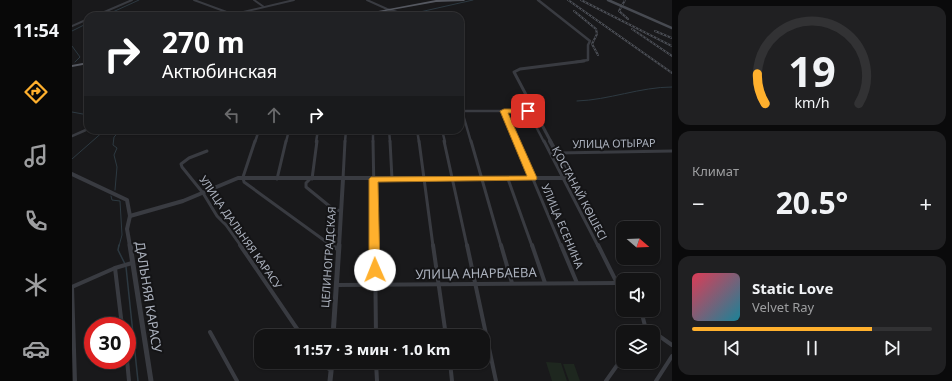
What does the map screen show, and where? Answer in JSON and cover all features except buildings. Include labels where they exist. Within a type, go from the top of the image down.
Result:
[{"type":"main road","points":[[372,12],[440,0]]},
{"type":"main road","points":[[458,0],[464,0]]},
{"type":"main road","points":[[434,1],[464,0]]},
{"type":"main road","points":[[608,0],[672,28]]},
{"type":"main road","points":[[72,66],[84,64]]},
{"type":"street","points":[[104,12],[132,0]]},
{"type":"street","points":[[194,0],[227,12]]},
{"type":"street","points":[[254,0],[264,7]]},
{"type":"street","points":[[241,12],[294,0]]},
{"type":"street","points":[[367,0],[396,12]]},
{"type":"street","points":[[72,174],[127,200],[130,216],[183,201],[238,178],[567,178],[569,175],[532,109],[514,72],[520,69],[586,61],[588,60],[588,45],[590,41],[538,0]]},
{"type":"street","points":[[72,26],[84,21]]},
{"type":"street","points":[[464,111],[528,111],[532,109]]},
{"type":"street","name":"УЛИЦА ЕСЕНИНА","points":[[504,111],[577,283]]},
{"type":"street","name":"ҚОСТАНАЙ КӨШЕСІ","points":[[528,111],[616,283]]},
{"type":"street","points":[[464,121],[512,283]]},
{"type":"street","points":[[72,136],[84,131]]},
{"type":"street","points":[[258,134],[243,178],[244,182],[334,248],[339,250]]},
{"type":"street","points":[[277,179],[288,134]]},
{"type":"street","points":[[317,134],[311,179],[306,183],[306,187],[333,209],[341,211]]},
{"type":"street","points":[[343,179],[346,134]]},
{"type":"street","points":[[373,134],[376,329]]},
{"type":"street","points":[[389,134],[392,179]]},
{"type":"street","points":[[418,134],[445,329]]},
{"type":"street","points":[[443,134],[496,381]]},
{"type":"street","name":"УЛИЦА ДАЛЬНЯЯ КАРАСУ","points":[[207,151],[203,154],[188,157],[181,164],[203,193],[217,216],[231,231],[297,329]]},
{"type":"street","name":"УЛИЦА ОТЫРАР","points":[[557,153],[672,151]]},
{"type":"street","name":"ЦЕЛИНОГРАДСКАЯ","points":[[333,329],[343,179]]},
{"type":"street","points":[[508,179],[545,283]]},
{"type":"street","name":"ДАЛЬНЯЯ КАРАСУ","points":[[130,216],[127,229],[151,381]]},
{"type":"street","points":[[76,381],[72,287],[117,267],[132,263]]},
{"type":"street","points":[[117,267],[121,317]]},
{"type":"street","name":"УЛИЦА АНАРБАЕВА","points":[[336,284],[616,283]]},
{"type":"street","points":[[210,332],[237,381]]},
{"type":"street","points":[[660,337],[672,345]]},
{"type":"street","points":[[656,381],[672,356]]},
{"type":"street","points":[[606,381],[616,367]]},
{"type":"street","points":[[127,369],[129,381]]},
{"type":"street","points":[[376,369],[377,381]]},
{"type":"street","points":[[451,369],[452,381]]},
{"type":"street","points":[[330,381],[331,370]]},
{"type":"shaded area","points":[[546,362],[561,363],[567,381],[552,381]]},
{"type":"shaded area","points":[[563,364],[574,364],[580,381],[569,381]]},
{"type":"waterway","points":[[113,12],[139,0]]},
{"type":"waterway","points":[[420,12],[473,0]]},
{"type":"waterway","points":[[72,31],[84,25]]},
{"type":"waterway","points":[[72,46],[80,57],[75,62]]},
{"type":"waterway","points":[[577,101],[648,89],[672,87]]},
{"type":"waterway","points":[[72,112],[84,114]]},
{"type":"waterway","points":[[72,159],[100,134]]},
{"type":"waterway","points":[[115,190],[117,167],[114,155],[117,148],[113,145],[114,137],[117,134]]},
{"type":"waterway","points":[[111,196],[112,200],[120,201],[122,235],[119,246]]},
{"type":"waterway","points":[[119,245],[118,250],[125,264]]},
{"type":"waterway","points":[[126,267],[138,381]]},
{"type":"railway","points":[[568,0],[672,73]]},
{"type":"railway","points":[[581,0],[672,46]]},
{"type":"railway","points":[[625,0],[619,11],[628,19]]},
{"type":"railway","points":[[574,11],[596,29],[597,34],[592,44],[598,55]]},
{"type":"railway","points":[[632,29],[672,56]]},
{"type":"railway","points":[[655,31],[672,38]]},
{"type":"route","points":[[375,270],[374,179],[533,178],[504,111],[528,111]]}]
